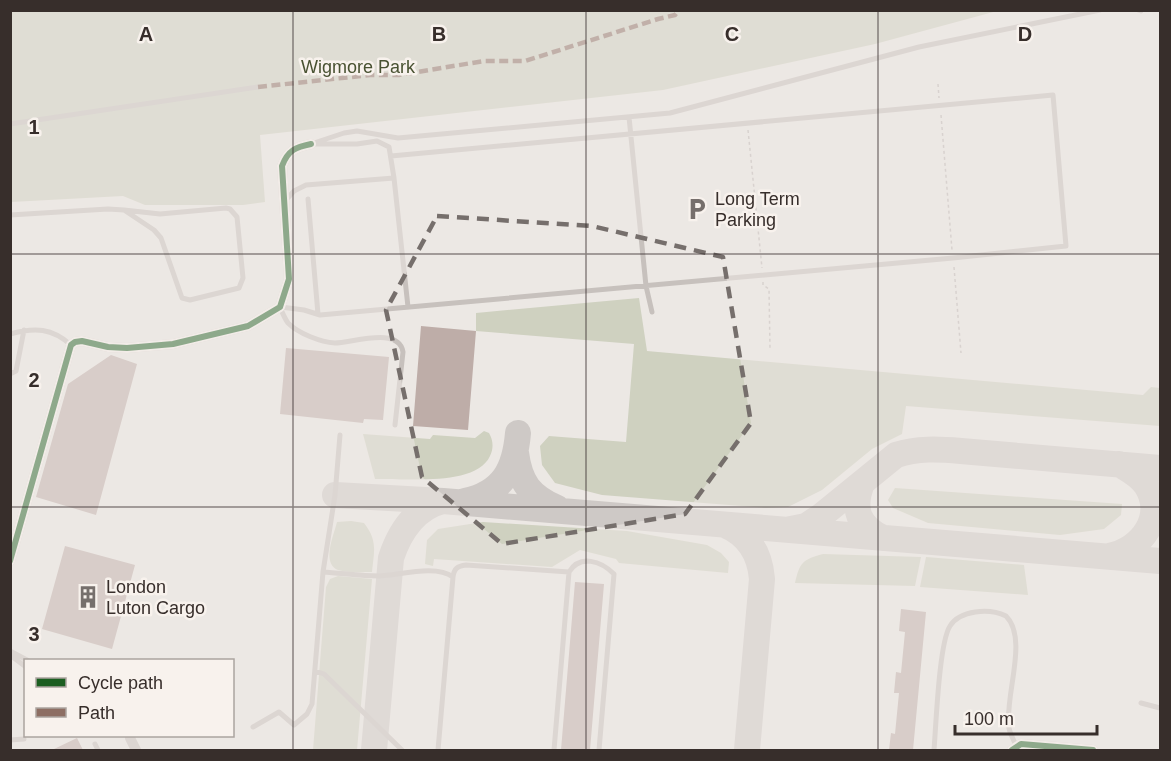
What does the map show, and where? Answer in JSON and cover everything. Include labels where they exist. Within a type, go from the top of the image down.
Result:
[{"type":"street","points":[[10,561],[72,345],[82,341],[108,347],[127,348],[173,344],[248,326],[280,307],[289,279],[281,175],[285,157],[290,151],[298,146],[311,144]]},
{"type":"street","points":[[130,738],[136,750]]},
{"type":"street","points":[[1014,748],[1029,744],[1093,750]]},
{"type":"lane","points":[[311,144],[357,131],[398,138],[670,113],[919,47],[1100,10]]},
{"type":"lane","points":[[10,124],[258,87]]},
{"type":"lane","points":[[280,307],[318,314],[646,286],[1066,246],[1053,95],[391,156]]},
{"type":"lane","points":[[629,117],[646,286],[652,312]]},
{"type":"lane","points":[[311,144],[357,144],[377,141],[389,147],[408,307]]},
{"type":"lane","points":[[283,202],[294,191],[306,185],[394,178]]},
{"type":"lane","points":[[308,199],[318,314]]},
{"type":"lane","points":[[10,215],[108,209],[124,210],[160,214],[230,209],[237,217],[242,284],[239,288],[185,300],[182,298],[161,238],[154,230],[124,210]]},
{"type":"lane","points":[[280,307],[288,323],[322,341],[336,343],[383,338],[398,342],[402,346],[395,424]]},
{"type":"lane","points":[[10,374],[16,371],[24,330]]},
{"type":"lane","points":[[10,334],[24,330],[48,331],[59,334],[72,345]]},
{"type":"lane","points":[[253,727],[279,712],[294,725],[307,714],[312,704],[322,572],[334,503],[340,435]]},
{"type":"lane","points":[[554,750],[569,572],[577,563],[586,561],[599,562],[614,574],[599,750]]},
{"type":"lane","points":[[438,750],[454,571],[459,566],[466,565],[569,572]]},
{"type":"lane","points":[[322,572],[380,576],[408,571],[447,572],[453,577]]},
{"type":"lane","points":[[934,750],[943,648],[948,630],[951,624],[961,616],[981,612],[1006,615],[1014,629],[1015,658],[1009,722],[1014,748]]},
{"type":"lane","points":[[10,653],[25,659]]},
{"type":"lane","points":[[10,653],[24,665]]},
{"type":"lane","points":[[315,672],[324,674],[402,750]]},
{"type":"lane","points":[[1141,703],[1161,708]]},
{"type":"lane","points":[[10,740],[24,739]]},
{"type":"path","points":[[938,84],[961,353]]},
{"type":"path","points":[[748,123],[763,285],[769,289],[770,349]]},
{"type":"highlighted area","points":[[437,216],[592,226],[723,257],[751,423],[685,514],[502,544],[422,477],[386,310]]},
{"type":"green space","name":"Wigmore Park","points":[[11,11],[997,11],[875,44],[663,90],[260,135],[265,202],[243,205],[145,205],[123,196],[11,202]]},
{"type":"green space","points":[[639,298],[647,351],[1143,395],[1151,387],[1160,388],[1160,426],[906,406],[902,434],[872,449],[822,490],[788,507],[766,508],[602,495],[555,483],[542,465],[540,446],[549,436],[626,442],[634,344],[476,331],[476,313]]},
{"type":"green space","points":[[484,431],[489,433],[492,447],[490,456],[482,466],[470,473],[438,479],[375,479],[363,434],[430,439],[433,435],[475,438]]},
{"type":"green space","points":[[895,488],[1122,504],[1121,515],[1104,529],[1060,535],[928,523],[893,508],[888,500]]},
{"type":"green space","points":[[337,522],[364,523],[371,535],[374,546],[372,572],[338,570],[330,561],[330,548]]},
{"type":"green space","points":[[483,522],[627,531],[707,545],[721,553],[729,562],[728,573],[619,563],[616,559],[580,550],[552,567],[434,559],[433,566],[425,564],[427,540],[438,529]]},
{"type":"green space","points":[[823,554],[921,557],[915,586],[795,583],[803,563]]},
{"type":"green space","points":[[926,557],[1024,565],[1028,595],[920,587]]},
{"type":"green space","points":[[338,576],[372,579],[357,750],[313,750],[326,587],[330,579]]},
{"type":"building","points":[[421,326],[476,331],[468,430],[413,426]]},
{"type":"building","points":[[286,348],[389,357],[383,420],[364,419],[363,423],[280,414]]},
{"type":"building","points":[[111,355],[137,364],[96,515],[36,497],[68,384]]},
{"type":"building","name":"London Luton Cargo","points":[[65,546],[135,565],[112,649],[42,629]]},
{"type":"building","points":[[575,582],[604,584],[590,750],[561,750]]},
{"type":"building","points":[[901,609],[926,612],[913,750],[889,750],[891,733],[895,734],[899,693],[894,693],[896,672],[901,673],[905,632],[899,631]]},
{"type":"building","points":[[77,738],[83,750],[52,750]]},
{"type":"taxiway","points":[[465,501],[489,492],[505,478],[514,458],[518,433]]},
{"type":"taxiway","points":[[791,529],[806,526],[896,455],[912,451],[953,450],[1160,468]]},
{"type":"taxiway","points":[[516,453],[520,473],[528,487],[540,499],[557,508]]},
{"type":"taxiway","points":[[1109,556],[1132,547],[1147,530],[1152,520],[1152,497],[1146,485],[1119,464]]},
{"type":"taxiway","points":[[862,483],[858,501],[859,516],[868,528],[883,538]]},
{"type":"taxiway","points":[[335,495],[443,501],[1160,561]]},
{"type":"taxiway","points":[[374,750],[391,558],[410,522],[424,509],[443,501]]},
{"type":"taxiway","points":[[725,525],[741,534],[752,546],[759,561],[762,579],[747,750]]},
{"type":"marked path","points":[[258,87],[370,75],[399,75],[484,61],[525,61],[675,15],[679,10]]},
{"type":"cycle path","points":[[10,561],[71,345],[82,341],[108,347],[127,348],[173,344],[248,326],[280,307],[289,279],[282,166],[293,150],[311,144]]},
{"type":"cycle path","points":[[1012,750],[1021,744],[1093,750]]},
{"type":"place","name":"Long Term Parking","points":[[697,209]]},
{"type":"place","name":"London Luton Cargo","points":[[88,597]]}]
